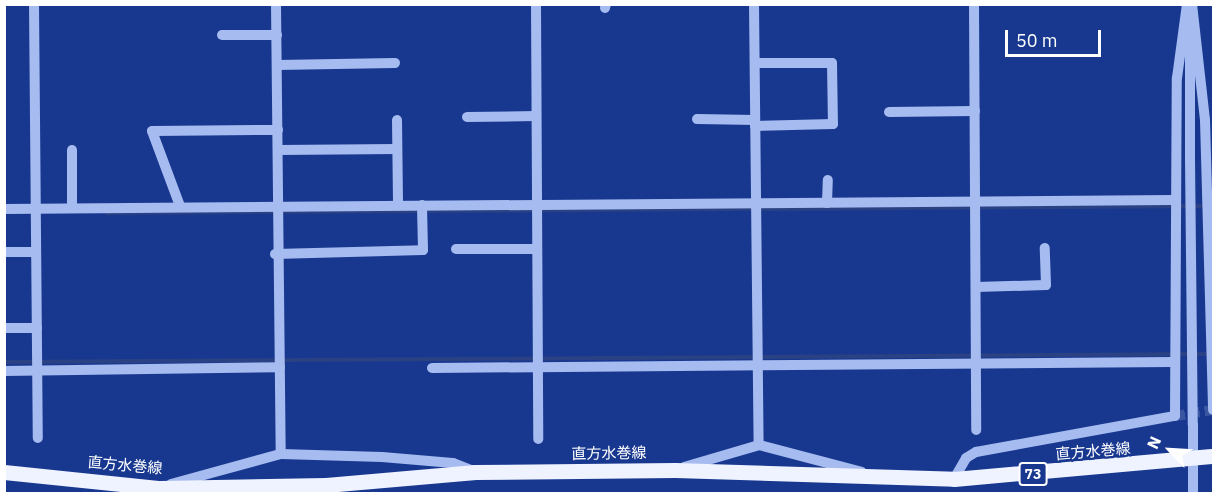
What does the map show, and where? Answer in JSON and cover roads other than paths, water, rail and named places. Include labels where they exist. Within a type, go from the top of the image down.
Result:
[{"type":"main road","name":"直方水巻線","points":[[4,472],[160,488],[326,485],[475,472],[675,470],[954,479],[1193,466],[1214,456]]},
{"type":"street","points":[[34,4],[38,438]]},
{"type":"street","points":[[276,4],[278,150],[275,254],[281,454]]},
{"type":"street","points":[[536,4],[535,249],[538,439]]},
{"type":"street","points":[[754,4],[756,360],[759,444]]},
{"type":"street","points":[[974,4],[976,430]]},
{"type":"street","points":[[1190,4],[1193,494]]},
{"type":"street","points":[[1190,4],[1199,36],[1209,205],[1214,410]]},
{"type":"street","points":[[954,479],[966,458],[976,452],[1175,416],[1172,357],[1177,78],[1190,4]]},
{"type":"street","points":[[222,35],[277,35]]},
{"type":"street","points":[[277,65],[395,63]]},
{"type":"street","points":[[697,119],[755,123],[833,124],[832,63],[754,63]]},
{"type":"street","points":[[889,112],[975,111]]},
{"type":"street","points":[[467,117],[536,116]]},
{"type":"street","points":[[397,120],[398,206]]},
{"type":"street","points":[[180,206],[152,131],[278,130]]},
{"type":"street","points":[[278,150],[398,149]]},
{"type":"street","points":[[72,150],[72,208]]},
{"type":"street","points":[[827,204],[828,180]]},
{"type":"street","points":[[4,209],[36,212],[72,208],[180,206],[276,211],[398,206],[422,210],[755,208],[827,204],[1173,206]]},
{"type":"street","points":[[275,254],[423,250],[422,210]]},
{"type":"street","points":[[976,287],[1046,285],[1046,248]]},
{"type":"street","points":[[456,249],[535,249]]},
{"type":"street","points":[[4,252],[36,252]]},
{"type":"street","points":[[4,328],[37,328]]},
{"type":"street","points":[[432,368],[537,361],[1172,357]]},
{"type":"street","points":[[4,371],[37,365],[280,363]]},
{"type":"street","points":[[675,470],[759,444],[873,475]]},
{"type":"street","points":[[160,488],[281,454],[453,463],[475,472]]},
{"type":"waterway","points":[[107,213],[1214,206]]},
{"type":"waterway","points":[[4,362],[1210,354]]},
{"type":"tunnel","points":[[1175,416],[1213,410]]}]
